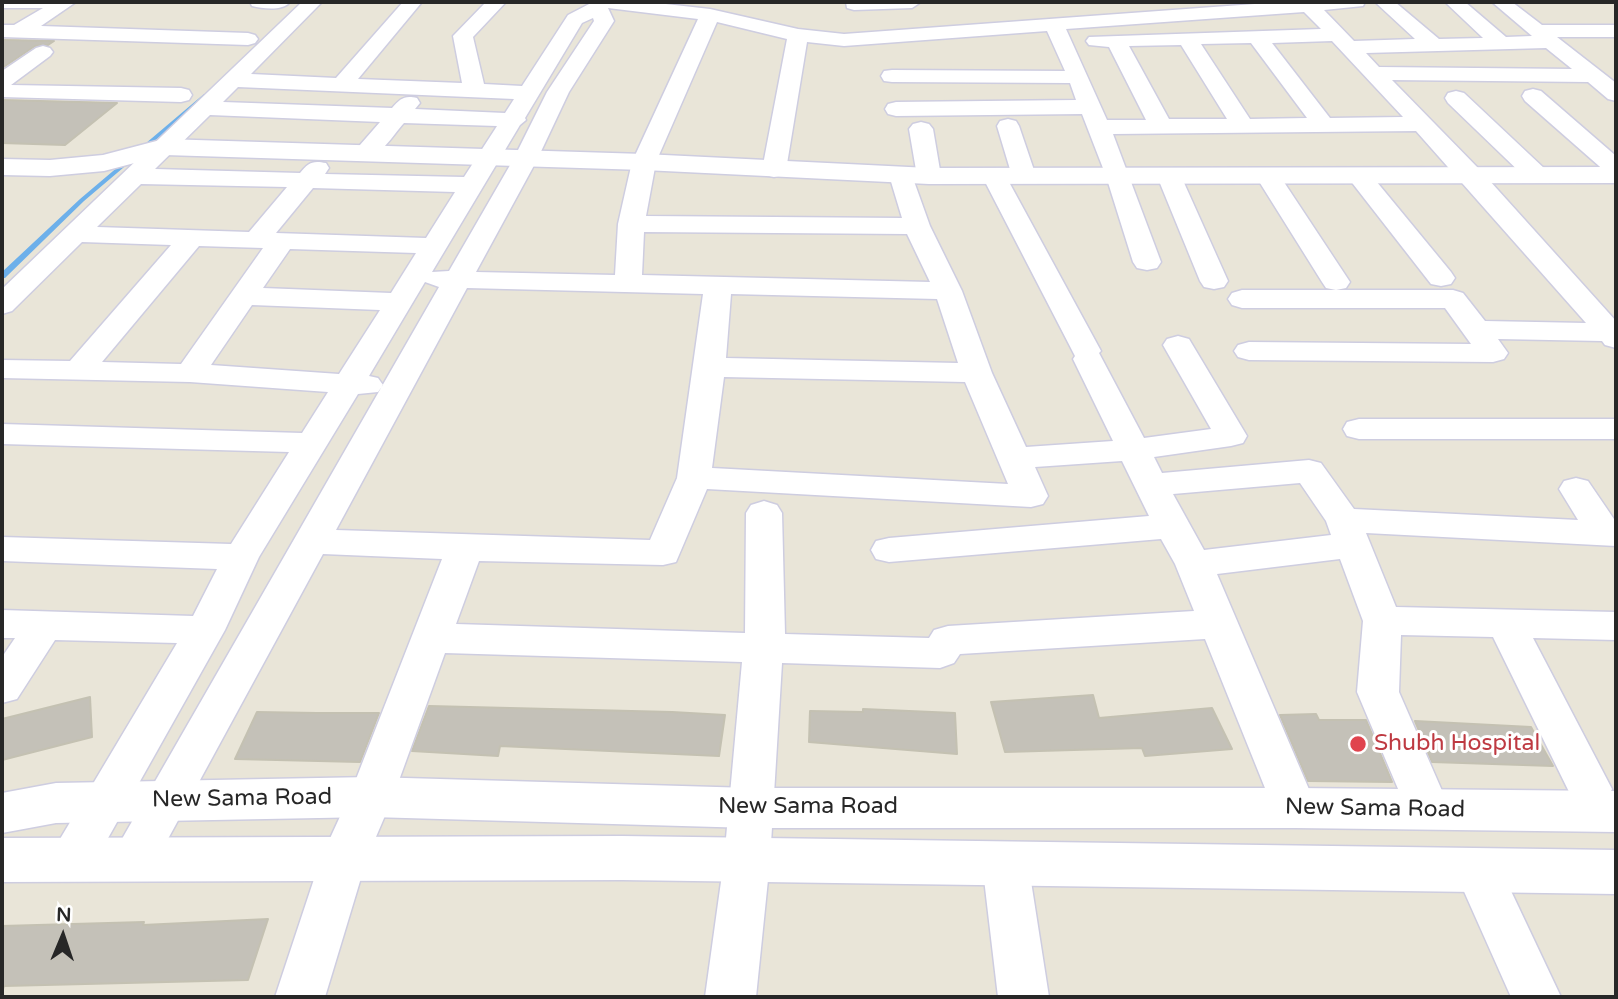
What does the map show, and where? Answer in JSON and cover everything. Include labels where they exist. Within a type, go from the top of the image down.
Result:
[{"type":"main road","points":[[2,167],[50,168],[104,163],[158,148],[644,162],[915,176],[1616,175]]},
{"type":"main road","name":"New Sama Road","points":[[2,813],[56,803],[371,797],[751,808],[1428,809],[1603,800]]},
{"type":"main road","points":[[2,860],[747,860],[1005,862],[1314,870],[1616,872]]},
{"type":"street","points":[[2,2],[66,3]]},
{"type":"street","points":[[259,2],[281,2]]},
{"type":"street","points":[[2,305],[135,176],[158,148],[204,108],[313,2]]},
{"type":"street","points":[[344,83],[413,2]]},
{"type":"street","points":[[474,89],[463,36],[497,2]]},
{"type":"street","points":[[830,40],[853,15],[854,3],[912,2]]},
{"type":"street","points":[[1137,2],[1152,15]]},
{"type":"street","points":[[73,858],[205,630],[241,557],[575,19],[605,3],[710,15],[830,40],[1058,33],[1152,15],[1356,2]]},
{"type":"street","points":[[1384,2],[1434,45]]},
{"type":"street","points":[[1454,2],[1501,43]]},
{"type":"street","points":[[1501,2],[1574,60],[1600,68],[1616,94]]},
{"type":"street","points":[[7,35],[66,3]]},
{"type":"street","points":[[134,858],[525,160],[558,92],[604,21],[605,3]]},
{"type":"street","points":[[1308,3],[1471,175],[1612,336]]},
{"type":"street","points":[[628,284],[631,224],[644,162],[710,15]]},
{"type":"street","points":[[1058,33],[1116,41],[1257,37],[1434,45],[1501,43],[1544,36],[1616,31]]},
{"type":"street","points":[[1058,33],[1118,176],[1147,262]]},
{"type":"street","points":[[7,35],[248,40]]},
{"type":"street","points":[[774,170],[798,35]]},
{"type":"street","points":[[1257,37],[1324,125]]},
{"type":"street","points":[[1187,39],[1243,126]]},
{"type":"street","points":[[1116,41],[1161,126]]},
{"type":"street","points":[[993,50],[999,77]]},
{"type":"street","points":[[2,81],[43,52]]},
{"type":"street","points":[[892,76],[927,66],[999,77],[1078,77]]},
{"type":"street","points":[[1376,73],[1600,68]]},
{"type":"street","points":[[232,80],[474,89],[522,106]]},
{"type":"street","points":[[365,153],[423,88]]},
{"type":"street","points":[[2,91],[181,95]]},
{"type":"street","points":[[1533,96],[1616,168]]},
{"type":"street","points":[[1456,99],[1537,175]]},
{"type":"street","points":[[204,108],[398,115],[522,106]]},
{"type":"street","points":[[896,109],[1094,117],[1161,126],[1424,124]]},
{"type":"street","points":[[1008,126],[1024,176]]},
{"type":"street","points":[[694,478],[1031,496],[977,373],[948,291],[917,226],[915,176],[922,129]]},
{"type":"street","points":[[190,373],[243,296],[269,241],[306,181],[330,152]]},
{"type":"street","points":[[1267,174],[1336,282]]},
{"type":"street","points":[[1358,175],[1441,278]]},
{"type":"street","points":[[135,176],[471,185]]},
{"type":"street","points":[[994,176],[1172,526],[1194,564],[1295,808]]},
{"type":"street","points":[[1169,176],[1214,281]]},
{"type":"street","points":[[631,224],[917,226]]},
{"type":"street","points":[[74,234],[433,246]]},
{"type":"street","points":[[78,372],[192,238]]},
{"type":"street","points":[[243,296],[405,290],[458,280],[948,291]]},
{"type":"street","points":[[310,541],[465,548],[663,552],[694,478],[718,287]]},
{"type":"street","points":[[1242,299],[1453,299],[1493,352],[1249,351]]},
{"type":"street","points":[[1478,330],[1612,336]]},
{"type":"street","points":[[1015,458],[1134,450],[1231,436],[1178,345]]},
{"type":"street","points":[[710,367],[977,373]]},
{"type":"street","points":[[2,369],[190,373],[398,386]]},
{"type":"street","points":[[1359,429],[1616,429]]},
{"type":"street","points":[[2,435],[310,443]]},
{"type":"street","points":[[1152,485],[1309,471],[1348,533],[1382,621],[1378,692],[1428,809]]},
{"type":"street","points":[[1576,489],[1610,533]]},
{"type":"street","points":[[730,997],[747,860],[765,650],[764,513]]},
{"type":"street","points":[[889,550],[1172,526]]},
{"type":"street","points":[[1194,564],[1348,533],[1610,533]]},
{"type":"street","points":[[300,997],[344,858],[371,797],[465,548]]},
{"type":"street","points":[[2,550],[241,557]]},
{"type":"street","points":[[1382,621],[1616,626]]},
{"type":"street","points":[[2,624],[205,630]]},
{"type":"street","points":[[431,638],[765,650],[944,647],[1219,624]]},
{"type":"street","points":[[1506,624],[1603,800]]},
{"type":"street","points":[[2,688],[44,626]]},
{"type":"street","points":[[1005,862],[1024,997]]},
{"type":"street","points":[[1478,869],[1536,997]]},
{"type":"building","points":[[2,40],[54,41],[48,45],[35,46],[2,68]]},
{"type":"building","points":[[2,100],[117,103],[65,145],[2,143]]},
{"type":"building","points":[[1093,695],[1099,718],[1212,708],[1232,749],[1145,756],[1142,748],[1005,752],[991,702]]},
{"type":"building","points":[[90,697],[92,737],[2,760],[2,719]]},
{"type":"building","points":[[429,706],[725,715],[719,756],[500,746],[498,756],[412,751]]},
{"type":"building","points":[[863,709],[955,713],[957,754],[809,742],[810,711],[863,712]]},
{"type":"building","points":[[257,712],[379,713],[360,762],[235,759]]},
{"type":"building","points":[[1316,714],[1319,720],[1366,720],[1392,782],[1308,781],[1280,715]]},
{"type":"building","points":[[1415,721],[1531,727],[1553,766],[1432,762]]},
{"type":"building","points":[[268,919],[248,980],[4,986],[2,992],[2,926],[144,922],[143,925]]},
{"type":"waterway","points":[[2,276],[82,200],[206,95]]},
{"type":"place","name":"Shubh Hospital","points":[[1358,744]]}]
